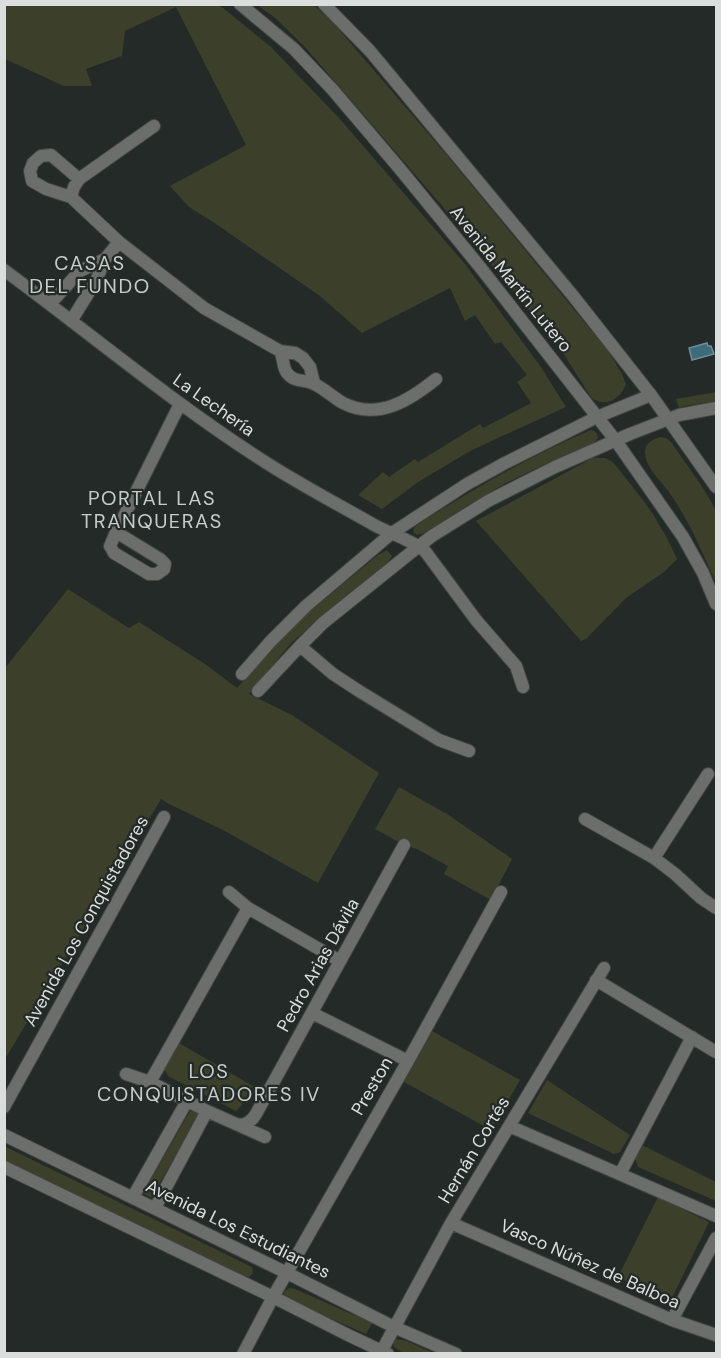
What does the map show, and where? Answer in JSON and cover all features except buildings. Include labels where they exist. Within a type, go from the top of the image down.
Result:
[{"type":"street","name":"Avenida Martín Lutero","points":[[240,4],[294,49],[338,96],[480,267],[616,441],[683,537],[717,604]]},
{"type":"street","name":"Avenida Martín Lutero","points":[[324,4],[370,51],[574,297],[651,395],[717,488]]},
{"type":"street","points":[[71,197],[80,179],[154,126]]},
{"type":"street","points":[[80,179],[51,155],[41,156],[33,163],[30,171],[32,181],[46,189],[71,197],[119,242],[204,308],[280,351],[295,353],[305,359],[310,367],[314,383]]},
{"type":"street","points":[[71,321],[96,281],[105,259],[119,242]]},
{"type":"street","points":[[50,304],[80,271],[105,259]]},
{"type":"street","name":"La Lechería","points":[[4,270],[180,404],[265,462],[340,506],[418,546]]},
{"type":"street","points":[[280,351],[284,367],[289,375],[300,381],[314,383],[348,405],[366,409],[383,409],[399,404],[413,397],[436,379]]},
{"type":"street","points":[[242,674],[306,606],[392,533],[467,484],[505,463],[597,417],[651,395]]},
{"type":"street","points":[[116,532],[180,404]]},
{"type":"street","points":[[258,691],[323,623],[418,546],[488,501],[555,466],[679,415],[717,408]]},
{"type":"street","points":[[418,546],[425,551],[476,620],[516,666],[523,687]]},
{"type":"street","points":[[300,646],[333,674],[359,691],[439,740],[469,750]]},
{"type":"street","points":[[654,858],[708,774]]},
{"type":"street","name":"Avenida Los Conquistadores","points":[[4,1107],[164,817]]},
{"type":"street","points":[[585,819],[654,858],[701,898],[717,908]]},
{"type":"street","name":"Pedro Arias Dávila","points":[[238,1125],[254,1118],[404,845]]},
{"type":"street","name":"Preston","points":[[243,1353],[501,891]]},
{"type":"street","points":[[229,892],[248,908],[340,961]]},
{"type":"street","points":[[150,1082],[248,908]]},
{"type":"street","name":"Hernán Cortés","points":[[383,1352],[394,1327],[451,1222],[604,968]]},
{"type":"street","points":[[596,980],[717,1052]]},
{"type":"street","points":[[312,1013],[408,1061]]},
{"type":"street","points":[[620,1174],[692,1038]]},
{"type":"street","points":[[126,1074],[150,1082],[265,1137]]},
{"type":"street","points":[[133,1197],[187,1101]]},
{"type":"street","points":[[154,1208],[207,1111]]},
{"type":"street","points":[[509,1126],[717,1216]]},
{"type":"street","name":"Avenida Los Estudiantes","points":[[4,1135],[394,1327],[456,1353]]},
{"type":"street","points":[[4,1167],[383,1352]]},
{"type":"street","name":"Vasco Núñez de Balboa","points":[[451,1222],[672,1320],[717,1335]]},
{"type":"street","points":[[672,1320],[717,1238]]},
{"type":"green space","points":[[5,4],[217,4],[223,8],[271,47],[339,118],[465,264],[541,367],[566,407],[472,450],[418,482],[382,509],[358,495],[383,472],[389,477],[415,459],[418,462],[480,424],[483,428],[531,403],[517,382],[527,375],[501,342],[495,344],[475,315],[465,321],[450,288],[362,333],[320,296],[189,207],[170,186],[246,145],[176,7],[125,31],[122,56],[86,69],[92,86],[64,86],[5,59]]},
{"type":"green space","points":[[257,5],[314,5],[335,25],[445,153],[609,352],[626,384],[616,398],[612,401],[601,402],[591,397],[558,345],[456,222],[305,47],[274,17]]},
{"type":"green space","points":[[716,392],[716,401],[679,408],[676,399]]},
{"type":"green space","points":[[591,430],[598,437],[593,443],[504,484],[428,532],[417,535],[413,532],[417,525],[481,486],[524,462]]},
{"type":"green space","points":[[660,437],[671,442],[716,510],[716,583],[683,514],[654,474],[646,458],[645,452],[648,444]]},
{"type":"green space","points":[[593,458],[605,458],[613,462],[653,514],[677,559],[664,572],[626,598],[586,639],[581,641],[476,521]]},
{"type":"green space","points":[[387,550],[392,556],[387,564],[291,643],[249,694],[292,715],[379,773],[318,883],[223,830],[161,799],[5,1059],[5,668],[68,589],[129,628],[139,622],[205,664],[237,688],[305,615]]},
{"type":"green space","points":[[399,787],[447,814],[512,859],[491,900],[444,874],[448,866],[375,829]]},
{"type":"green space","points":[[432,1031],[520,1080],[491,1130],[404,1082]]},
{"type":"green space","name":"LOS CONQUISTADORES IV","points":[[179,1043],[253,1086],[236,1111],[168,1076],[164,1068]]},
{"type":"green space","points":[[547,1080],[630,1135],[620,1152],[614,1154],[528,1113]]},
{"type":"green space","points":[[192,1110],[198,1114],[197,1118],[151,1198],[143,1193]]},
{"type":"green space","points":[[642,1145],[716,1182],[716,1201],[638,1167],[635,1158]]},
{"type":"green space","points":[[4,1146],[252,1267],[253,1273],[249,1277],[242,1275],[5,1161]]},
{"type":"green space","points":[[658,1197],[709,1222],[670,1302],[618,1277]]},
{"type":"green space","points":[[289,1288],[372,1323],[366,1334],[289,1300],[284,1296],[284,1292]]},
{"type":"green space","points":[[397,1339],[433,1353],[403,1353],[394,1347],[393,1341]]},
{"type":"water","points":[[707,343],[714,354],[692,360],[689,348]]},
{"type":"district","name":"CASAS DEL FUNDO","points":[[90,274]]},
{"type":"district","name":"PORTAL LAS TRANQUERAS","points":[[152,510]]},
{"type":"district","name":"LOS CONQUISTADORES IV","points":[[209,1082]]}]
